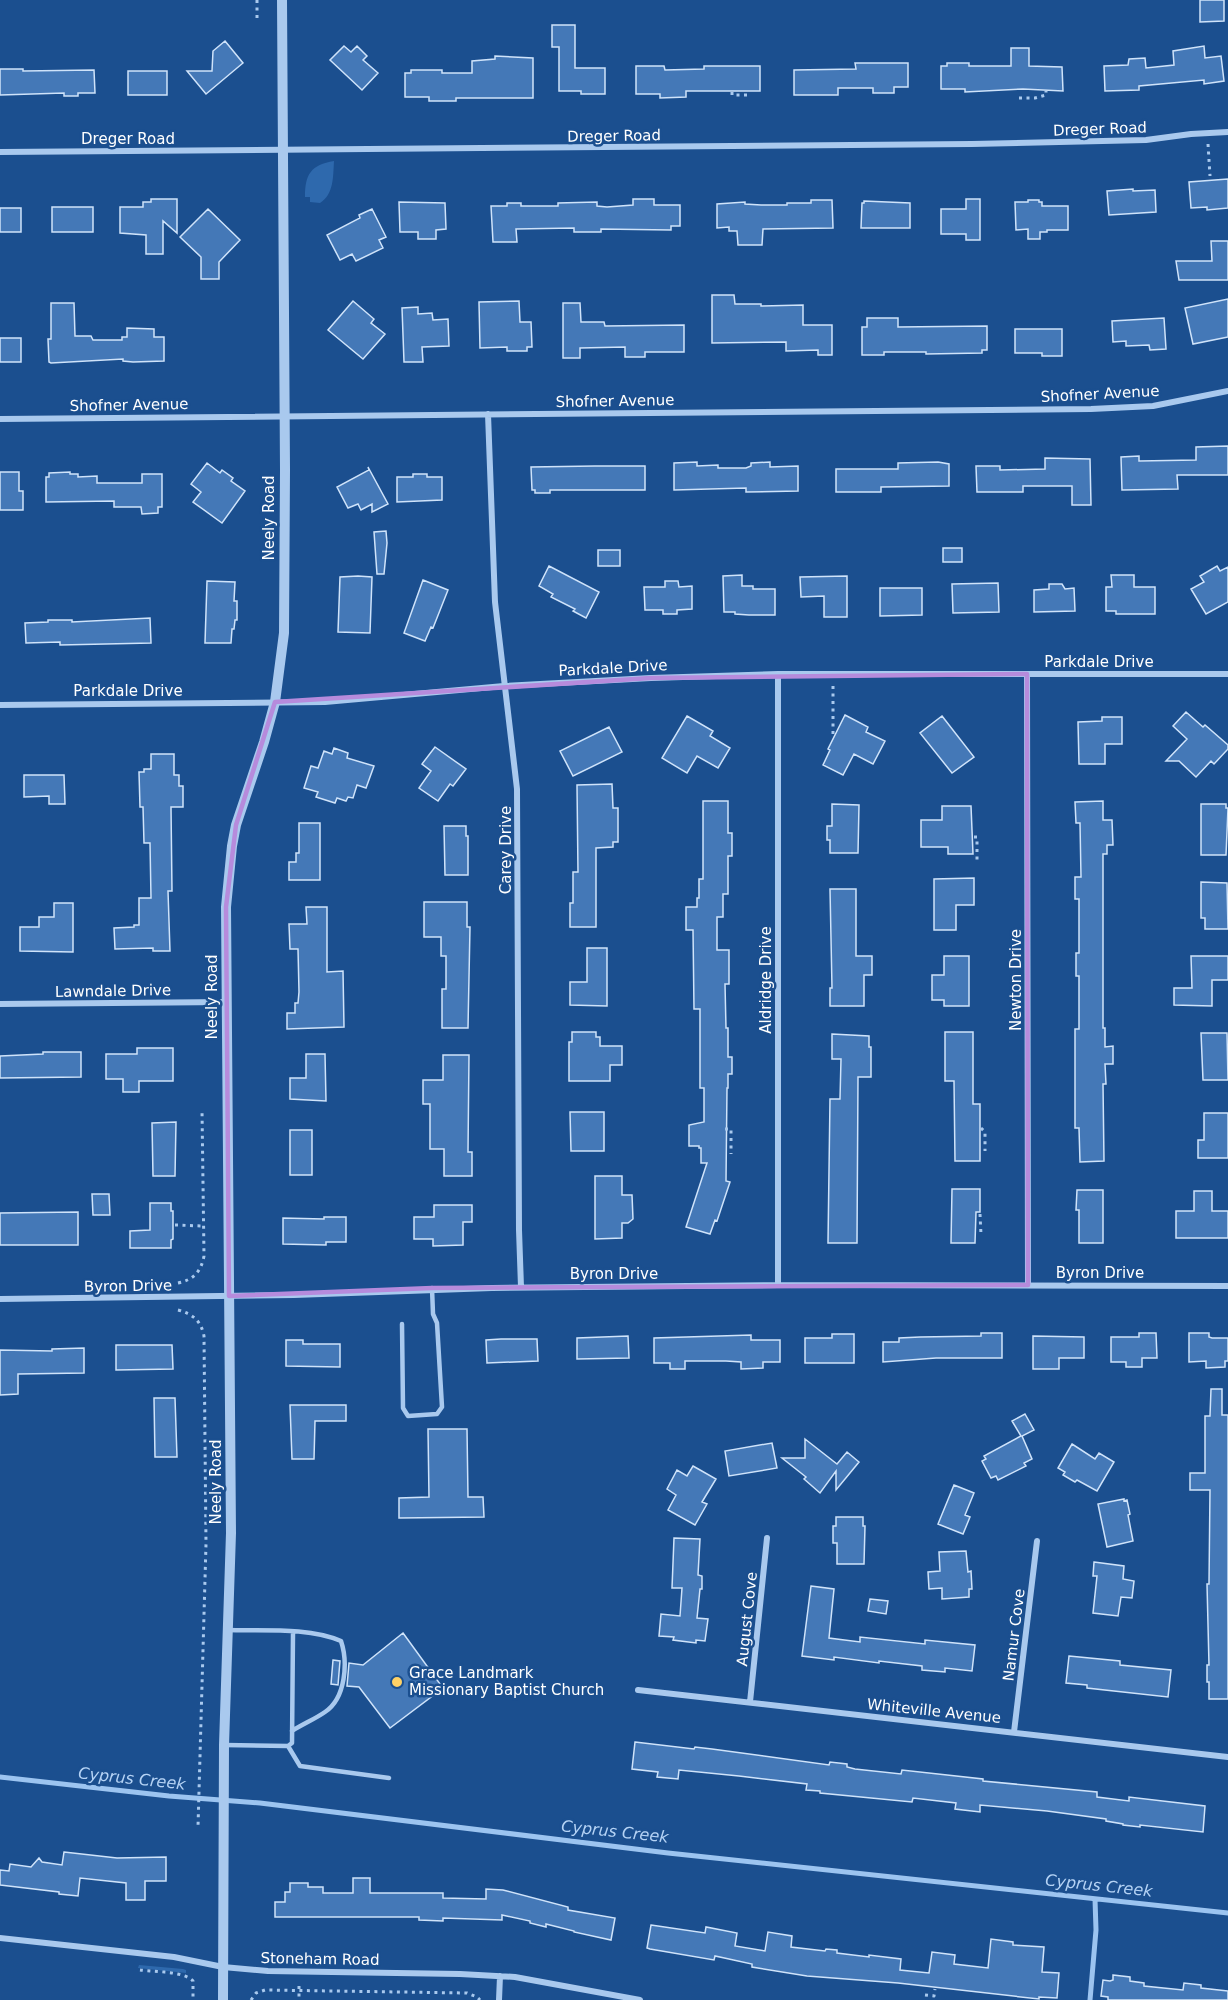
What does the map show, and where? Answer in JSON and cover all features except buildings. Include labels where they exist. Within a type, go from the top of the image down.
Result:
[{"type":"street","name":"Neely Road","points":[[223,2000],[224,1745],[231,1533],[226,907],[236,825],[275,702],[284,633],[282,0]]},
{"type":"street","name":"Dreger Road","points":[[0,152],[1112,142],[1228,132]]},
{"type":"street","name":"Shofner Avenue","points":[[0,419],[1091,409],[1153,406],[1228,391]]},
{"type":"street","name":"Carey Drive","points":[[488,414],[495,602],[518,789],[521,1287]]},
{"type":"street","name":"Parkdale Drive","points":[[0,705],[357,700],[504,686],[778,674],[1228,674]]},
{"type":"street","name":"Aldridge Drive","points":[[778,674],[778,1285]]},
{"type":"street","name":"Newton Drive","points":[[1027,674],[1028,1285]]},
{"type":"street","name":"Lawndale Drive","points":[[0,1004],[227,1002]]},
{"type":"street","name":"Byron Drive","points":[[0,1299],[229,1296],[521,1287],[1228,1286]]},
{"type":"street","name":"August Cove","points":[[750,1702],[767,1538]]},
{"type":"street","name":"Namur Cove","points":[[1014,1732],[1037,1541]]},
{"type":"street","name":"Whiteville Avenue","points":[[638,1690],[1228,1757]]},
{"type":"street","name":"Stoneham Road","points":[[0,1938],[174,1957],[223,1967],[268,1971],[500,1976],[640,2000]]},
{"type":"street","points":[[499,2000],[500,1976]]},
{"type":"lane","points":[[402,1324],[403,1408],[408,1416],[437,1414],[442,1407],[437,1323],[433,1314],[432,1288]]},
{"type":"lane","points":[[228,1630],[331,1636],[341,1641],[345,1653],[341,1686],[336,1703],[326,1712],[292,1731]]},
{"type":"lane","points":[[224,1745],[288,1746],[292,1743],[293,1633]]},
{"type":"lane","points":[[288,1746],[300,1766],[389,1778]]},
{"type":"path","points":[[257,0],[257,19]]},
{"type":"path","points":[[1019,99],[1046,95],[1046,91]]},
{"type":"path","points":[[732,92],[732,95],[750,95]]},
{"type":"path","points":[[1208,144],[1210,176]]},
{"type":"path","points":[[833,683],[833,734]]},
{"type":"path","points":[[974,837],[977,837],[977,863]]},
{"type":"path","points":[[178,1283],[194,1276],[202,1264],[202,1110]]},
{"type":"path","points":[[981,1128],[985,1132],[985,1151]]},
{"type":"path","points":[[725,1129],[731,1129],[731,1154]]},
{"type":"path","points":[[980,1214],[981,1235]]},
{"type":"path","points":[[176,1225],[203,1226]]},
{"type":"path","points":[[178,1310],[192,1315],[198,1321],[204,1336],[206,1510],[198,1827]]},
{"type":"path","points":[[140,1970],[183,1975],[190,1978],[194,1981],[193,2000]]},
{"type":"path","points":[[251,2000],[256,1993],[265,1990],[299,1988],[467,1993],[480,2000]]},
{"type":"path","points":[[299,1988],[299,2000]]},
{"type":"path","points":[[925,1995],[934,1996],[935,1989]]},
{"type":"highlighted area","points":[[1027,674],[1028,1285],[432,1288],[229,1296],[226,907],[236,825],[275,702],[651,678]]},
{"type":"shaded area","points":[[334,161],[332,185],[328,195],[320,203],[310,202],[310,197],[305,197],[308,177],[315,168]]},
{"type":"shaded area","points":[[139,1965],[183,1969],[186,1973],[138,1968]]},
{"type":"waterway","name":"Cyprus Creek","points":[[0,1777],[169,1796],[260,1803],[668,1853],[1228,1913]]},
{"type":"waterway","points":[[1090,2000],[1096,1930],[1095,1899]]},
{"type":"place","name":"Grace Landmark Missionary Baptist Church","points":[[397,1682]]}]
